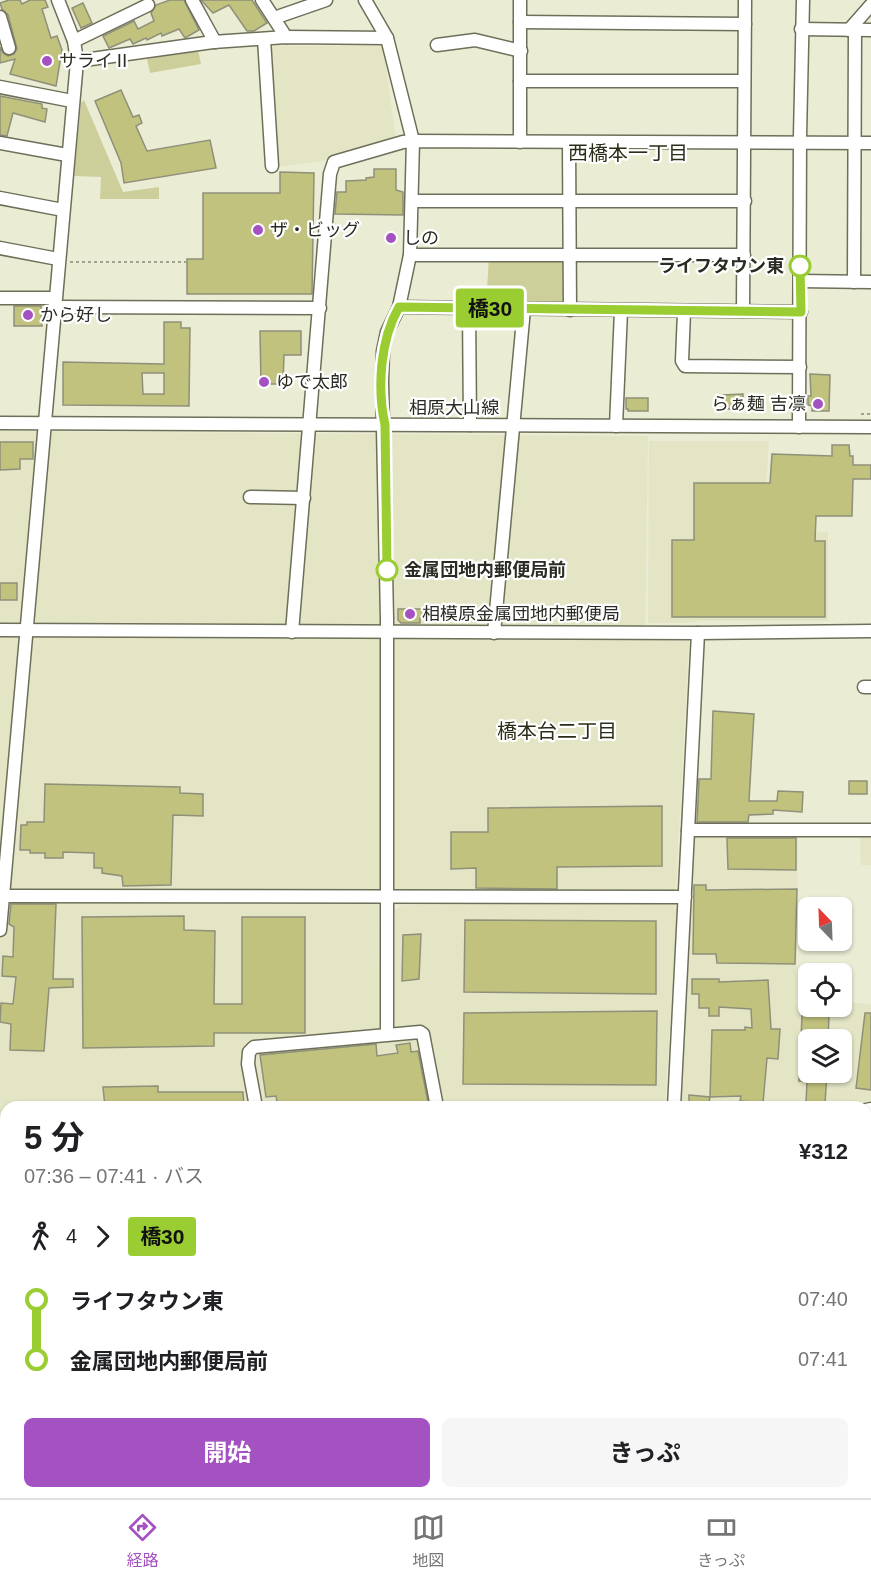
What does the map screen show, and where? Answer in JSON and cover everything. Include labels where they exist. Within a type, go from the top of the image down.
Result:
[{"type":"street","points":[[0,930],[4,829],[45,424],[54,302],[61,261],[67,155],[76,61],[74,41],[58,0]]},
{"type":"street","points":[[192,0],[215,42]]},
{"type":"street","points":[[262,0],[286,37]]},
{"type":"street","points":[[274,18],[326,0]]},
{"type":"street","points":[[365,0],[387,38],[413,141],[411,255],[399,307],[387,332],[383,351],[387,1034]]},
{"type":"street","points":[[520,0],[520,142]]},
{"type":"street","points":[[743,311],[745,0]]},
{"type":"street","points":[[800,427],[800,143],[803,0]]},
{"type":"street","points":[[74,41],[148,5]]},
{"type":"street","points":[[854,282],[855,143],[852,30],[871,5]]},
{"type":"street","points":[[0,17],[9,48]]},
{"type":"street","points":[[520,22],[745,24]]},
{"type":"street","points":[[801,29],[871,30]]},
{"type":"street","points":[[76,61],[215,42],[286,37],[387,38]]},
{"type":"street","points":[[264,39],[273,166]]},
{"type":"street","points":[[437,45],[475,40],[521,51]]},
{"type":"street","points":[[520,81],[744,81]]},
{"type":"street","points":[[0,87],[72,101]]},
{"type":"street","points":[[292,632],[331,166],[334,162],[413,141],[871,143]]},
{"type":"street","points":[[0,142],[67,155]]},
{"type":"street","points":[[569,142],[570,310]]},
{"type":"street","points":[[0,198],[63,210]]},
{"type":"street","points":[[413,201],[745,201]]},
{"type":"street","points":[[0,248],[61,261]]},
{"type":"street","points":[[411,255],[744,255]]},
{"type":"street","points":[[800,281],[871,282]]},
{"type":"street","points":[[0,298],[54,302],[320,308]]},
{"type":"street","points":[[399,307],[801,312]]},
{"type":"street","points":[[469,308],[470,425]]},
{"type":"street","points":[[494,633],[524,309]]},
{"type":"street","points":[[616,426],[621,311]]},
{"type":"street","points":[[684,312],[682,361],[685,366],[800,368]]},
{"type":"street","name":"相原大山線","points":[[0,423],[871,427]]},
{"type":"street","points":[[250,497],[304,498]]},
{"type":"street","points":[[0,630],[494,633],[871,632]]},
{"type":"street","points":[[674,1101],[698,633]]},
{"type":"street","points":[[688,830],[871,830]]},
{"type":"street","points":[[3,896],[685,897]]},
{"type":"street","points":[[255,1101],[248,1064],[249,1052],[254,1047],[420,1032],[423,1034],[436,1101]]},
{"type":"path","points":[[61,261],[187,262]]},
{"type":"path","points":[[861,414],[871,414]]},
{"type":"shaded area","points":[[269,46],[383,46],[396,140],[322,161],[278,167]]},
{"type":"shaded area","points":[[0,431],[648,436],[645,640],[689,641],[676,887],[673,891],[378,890],[379,1042],[417,1037],[421,1039],[433,1101],[0,1101]]},
{"type":"shaded area","points":[[649,441],[769,441],[763,529],[828,532],[828,621],[648,623]]},
{"type":"shaded area","points":[[694,834],[798,834],[796,1006],[798,1006],[798,1017],[852,1017],[852,1003],[871,1004],[871,1101],[681,1101]]},
{"type":"shaded area","points":[[860,834],[871,834],[871,865],[861,865]]},
{"type":"shaded area","points":[[673,903],[677,910],[665,1101],[440,1101],[426,1030],[395,1028],[395,910],[402,905]]},
{"type":"green space","points":[[198,50],[201,64],[150,73],[147,59]]},
{"type":"green space","points":[[84,100],[123,192],[159,187],[159,199],[100,199],[101,177],[74,176],[81,103]]},
{"type":"green space","points":[[489,255],[569,255],[570,310],[486,308]]},
{"type":"building","points":[[20,0],[22,4],[30,0],[45,0],[48,7],[42,9],[51,38],[57,36],[62,50],[56,86],[10,74],[15,59],[0,63],[0,47],[8,56],[14,54],[17,49],[8,15],[0,3]]},
{"type":"building","points":[[170,0],[184,0],[199,30],[185,38],[179,29],[133,44],[130,39],[109,48],[103,36],[134,21],[138,29],[154,21],[151,13],[156,5]]},
{"type":"building","points":[[201,0],[252,0],[267,23],[254,31],[247,31],[229,5],[213,13]]},
{"type":"building","points":[[83,3],[92,23],[81,28],[72,8]]},
{"type":"building","points":[[121,90],[133,117],[139,115],[142,123],[136,126],[147,151],[210,140],[216,168],[124,183],[121,163],[95,101]]},
{"type":"building","points":[[0,96],[42,104],[42,108],[47,109],[45,122],[13,113],[7,136],[0,135]]},
{"type":"building","points":[[374,169],[396,169],[396,190],[403,192],[403,215],[335,214],[337,192],[346,192],[346,181],[366,180],[366,178],[374,177]]},
{"type":"building","name":"ザ・ビッグ","points":[[280,172],[314,173],[312,294],[187,294],[187,259],[203,259],[203,193],[280,193]]},
{"type":"building","name":"から好し","points":[[14,306],[41,306],[42,326],[14,326]]},
{"type":"building","points":[[164,322],[181,322],[181,328],[190,328],[189,406],[63,405],[63,362],[164,364]],"holes":[[[142,373],[164,373],[164,394],[143,394]]]},
{"type":"building","points":[[260,331],[301,331],[301,355],[284,355],[283,384],[261,384]]},
{"type":"building","points":[[810,374],[830,375],[829,411],[812,411],[812,406],[808,405],[808,396],[811,396]]},
{"type":"building","points":[[743,394],[743,409],[723,409],[723,395]]},
{"type":"building","points":[[626,398],[648,398],[648,411],[628,411]]},
{"type":"building","points":[[0,442],[33,442],[33,459],[20,459],[20,469],[0,470]]},
{"type":"building","points":[[832,445],[849,445],[853,465],[871,465],[871,479],[853,479],[852,516],[816,516],[815,541],[825,541],[825,617],[672,617],[672,540],[694,540],[694,483],[770,483],[772,454],[832,456]]},
{"type":"building","points":[[0,583],[17,583],[17,600],[0,600]]},
{"type":"building","name":"相模原金属団地内郵便局","points":[[398,609],[422,609],[423,618],[420,618],[420,623],[401,623],[398,620]]},
{"type":"building","points":[[713,711],[754,714],[749,801],[777,801],[778,791],[803,792],[802,812],[773,810],[773,814],[749,815],[748,822],[697,822],[699,779],[711,779]]},
{"type":"building","points":[[849,781],[867,781],[867,794],[849,794]]},
{"type":"building","points":[[45,784],[180,787],[180,793],[203,794],[203,816],[173,815],[171,885],[123,886],[122,876],[102,873],[102,868],[94,868],[94,853],[63,852],[63,858],[45,858],[45,853],[20,850],[21,825],[27,825],[27,822],[44,822]]},
{"type":"building","points":[[662,806],[662,866],[557,867],[557,889],[476,888],[476,868],[451,869],[451,832],[488,832],[488,808]]},
{"type":"building","points":[[727,838],[796,838],[796,870],[728,869]]},
{"type":"building","points":[[694,885],[706,885],[706,890],[797,889],[795,964],[717,963],[716,954],[693,954]]},
{"type":"building","points":[[11,904],[56,904],[53,979],[73,979],[73,987],[49,988],[44,1051],[10,1050],[11,1024],[0,1022],[1,1003],[13,1004],[16,977],[2,976],[3,956],[13,957],[14,927],[9,924]]},
{"type":"building","points":[[184,916],[184,930],[215,931],[214,1004],[242,1004],[242,917],[305,917],[305,1033],[214,1033],[214,1046],[83,1048],[82,917]]},
{"type":"building","points":[[465,920],[656,921],[656,994],[464,992]]},
{"type":"building","points":[[421,934],[419,979],[402,981],[403,935]]},
{"type":"building","points":[[692,979],[719,979],[719,982],[768,980],[771,1029],[780,1029],[778,1059],[767,1058],[763,1101],[740,1101],[741,1096],[710,1097],[712,1030],[752,1028],[751,1009],[719,1007],[719,1016],[709,1016],[709,1008],[699,1008],[699,994],[692,994]]},
{"type":"building","points":[[657,1011],[656,1085],[463,1084],[464,1013]]},
{"type":"building","points":[[865,1013],[871,1013],[871,1090],[856,1088]]},
{"type":"building","points":[[802,1017],[829,1017],[828,1029],[801,1029]]},
{"type":"building","points":[[410,1043],[411,1052],[418,1051],[428,1101],[277,1101],[276,1096],[266,1097],[260,1055],[376,1044],[377,1056],[398,1053],[396,1045]]},
{"type":"building","points":[[807,1083],[826,1083],[825,1101],[806,1101]]},
{"type":"building","points":[[158,1086],[158,1092],[243,1092],[244,1101],[104,1101],[103,1087]]},
{"type":"building","points":[[689,1095],[710,1097],[709,1101],[689,1101]]},
{"type":"bus line","name":"橋30","points":[[387,570],[385,425],[382,412],[383,351],[387,332],[399,307],[642,312],[801,312],[800,266]]},
{"type":"place","name":"サライⅡ","points":[[47,61]]},
{"type":"place","name":"ザ・ビッグ","points":[[258,230]]},
{"type":"place","name":"しの","points":[[391,238]]},
{"type":"place","name":"ライフタウン東","points":[[800,266]]},
{"type":"place","name":"から好し","points":[[28,315]]},
{"type":"place","name":"ゆで太郎","points":[[264,382]]},
{"type":"place","name":"らぁ麺 吉凛","points":[[818,404]]},
{"type":"place","name":"金属団地内郵便局前","points":[[387,570]]},
{"type":"place","name":"相模原金属団地内郵便局","points":[[410,614]]},
{"type":"district","name":"西橋本一丁目","points":[[628,153]]},
{"type":"district","name":"橋本台二丁目","points":[[557,731]]}]
